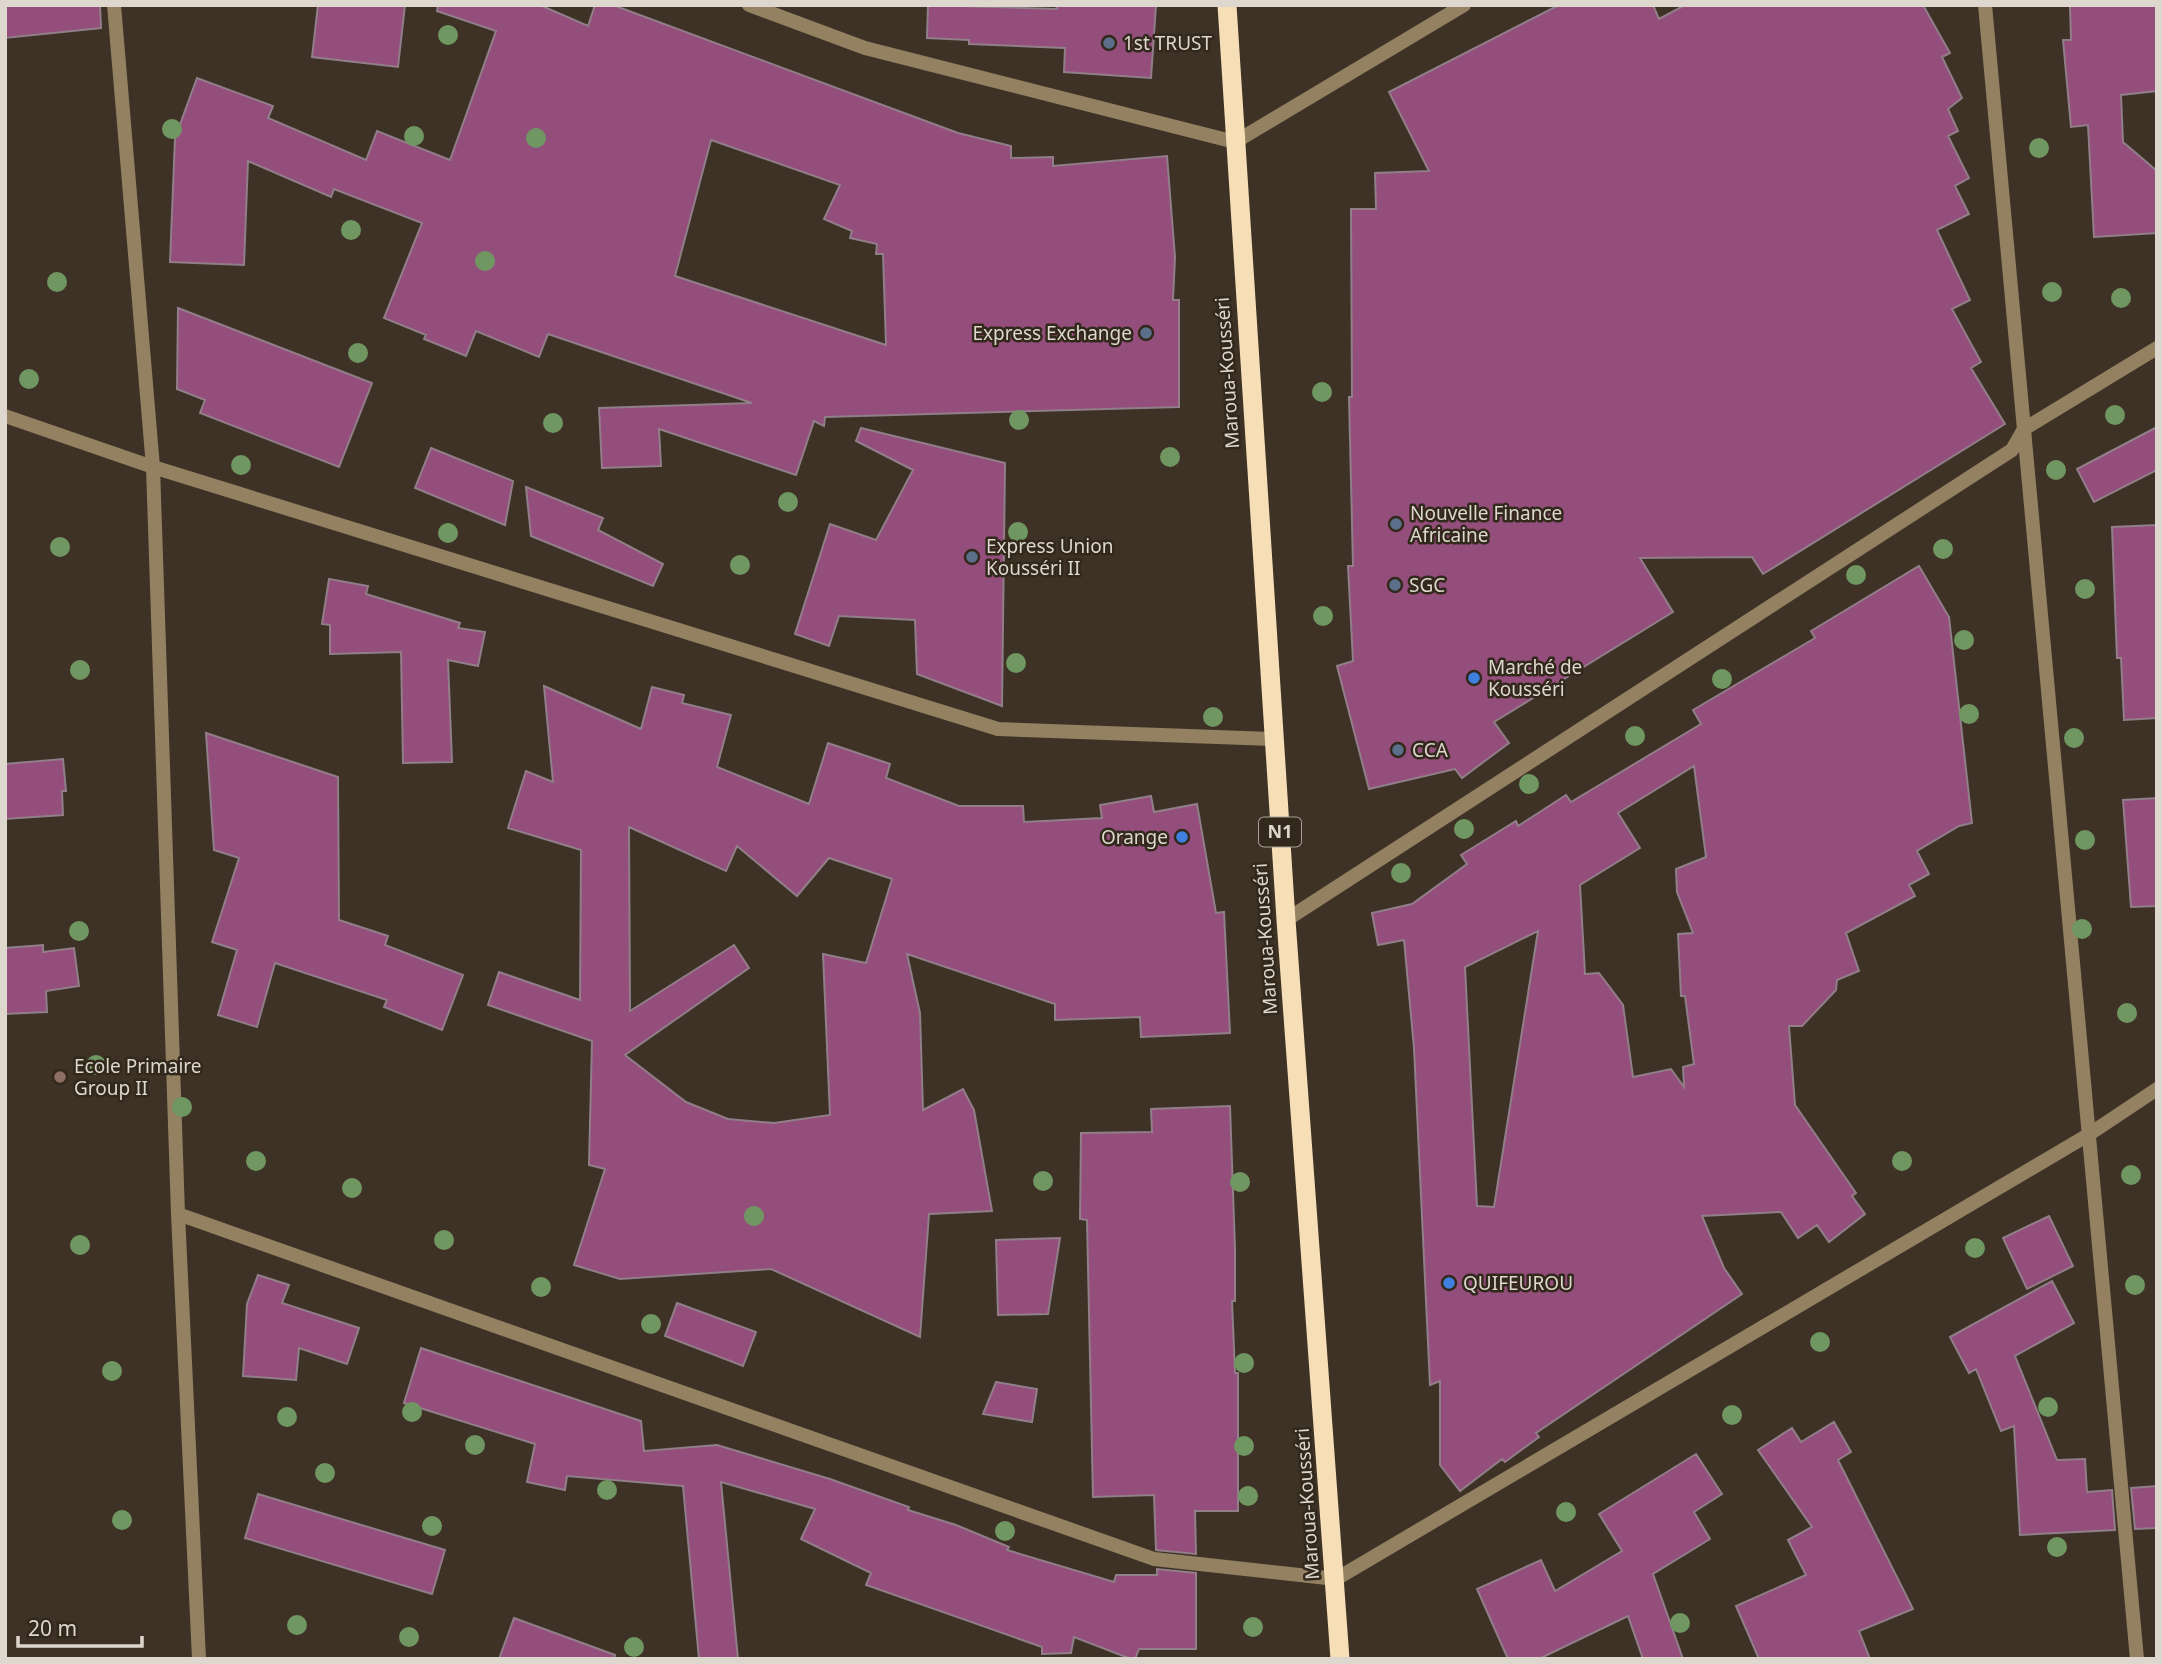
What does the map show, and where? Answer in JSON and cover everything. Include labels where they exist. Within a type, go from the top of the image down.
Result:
[{"type":"highway","name":"Maroua-Kousséri","points":[[1227,5],[1286,920],[1340,1659]]},
{"type":"street","points":[[114,5],[153,467],[178,1214],[200,1659]]},
{"type":"street","points":[[749,5],[865,48],[1235,142],[1464,5]]},
{"type":"street","points":[[1985,5],[2137,1659]]},
{"type":"street","points":[[1286,920],[2012,450],[2024,429],[2157,348]]},
{"type":"street","points":[[5,416],[153,467],[998,729],[1274,739]]},
{"type":"street","points":[[178,1214],[1154,1559],[1336,1579],[2088,1135],[2157,1089]]},
{"type":"building","points":[[5,5],[100,5],[101,28],[5,38]]},
{"type":"building","points":[[318,5],[405,5],[398,67],[312,57]]},
{"type":"building","points":[[438,5],[540,5],[588,26],[595,5],[613,5],[958,133],[1011,146],[1011,158],[1053,157],[1053,166],[1167,156],[1175,257],[1173,300],[1179,300],[1179,407],[825,417],[824,426],[814,421],[796,475],[659,429],[661,466],[602,468],[599,408],[752,403],[548,334],[539,357],[476,331],[466,356],[424,339],[426,335],[384,318],[422,223],[334,189],[331,197],[248,161],[244,265],[170,262],[175,138],[197,78],[273,106],[268,118],[366,160],[377,131],[450,160],[496,31],[437,11]],"holes":[[[711,140],[840,185],[824,219],[852,231],[850,238],[877,244],[876,254],[883,254],[886,345],[675,276]]]},
{"type":"building","points":[[928,5],[1057,9],[1056,5],[1156,5],[1151,78],[1064,72],[1065,48],[969,44],[969,40],[927,38]]},
{"type":"building","name":"Marché de Kousséri","points":[[1559,5],[1653,5],[1659,19],[1685,5],[1923,5],[1950,53],[1942,57],[1962,98],[1948,109],[1958,131],[1948,136],[1969,178],[1955,186],[1969,214],[1937,230],[1970,300],[1952,309],[1981,362],[1971,368],[2005,424],[1763,574],[1752,557],[1640,558],[1673,612],[1494,722],[1509,743],[1462,778],[1455,769],[1369,789],[1337,666],[1353,661],[1348,566],[1353,566],[1349,397],[1352,397],[1351,209],[1376,209],[1375,173],[1429,171],[1389,92]]},
{"type":"building","points":[[2157,5],[2157,91],[2121,95],[2123,142],[2157,171],[2157,233],[2094,237],[2088,125],[2071,127],[2063,40],[2071,40],[2070,6]]},
{"type":"building","points":[[178,308],[372,383],[339,467],[200,413],[205,400],[177,389]]},
{"type":"building","points":[[2157,427],[2157,470],[2094,502],[2077,469]]},
{"type":"building","points":[[861,428],[1005,463],[1002,706],[917,674],[915,620],[839,616],[829,646],[795,634],[830,524],[876,540],[913,470],[856,441]]},
{"type":"building","points":[[431,448],[513,481],[505,525],[415,488]]},
{"type":"building","points":[[526,487],[603,518],[598,530],[663,564],[653,586],[531,536]]},
{"type":"building","points":[[2157,525],[2157,718],[2124,720],[2121,658],[2117,658],[2112,527]]},
{"type":"building","points":[[1919,566],[1949,617],[1972,823],[1959,826],[1917,851],[1929,874],[1909,885],[1915,896],[1846,933],[1859,971],[1837,980],[1836,990],[1802,1026],[1789,1026],[1795,1105],[1856,1193],[1852,1196],[1865,1214],[1829,1242],[1817,1225],[1798,1238],[1781,1212],[1702,1216],[1724,1268],[1742,1294],[1536,1433],[1539,1437],[1505,1462],[1502,1459],[1460,1491],[1440,1465],[1440,1381],[1430,1385],[1414,1048],[1404,940],[1378,945],[1372,913],[1412,904],[1467,864],[1461,855],[1516,821],[1518,826],[1566,795],[1571,802],[1701,724],[1693,710],[1815,638],[1811,631]],"holes":[[[1694,766],[1706,857],[1676,869],[1677,892],[1693,933],[1678,934],[1681,996],[1685,996],[1694,1064],[1683,1067],[1684,1087],[1671,1069],[1633,1077],[1623,1005],[1599,973],[1585,974],[1580,885],[1640,848],[1618,813]],[[1538,931],[1494,1207],[1477,1206],[1465,967]]]},
{"type":"building","points":[[329,579],[368,586],[366,594],[460,623],[458,628],[485,632],[478,666],[448,660],[452,762],[403,763],[401,652],[330,654],[330,625],[322,624]]},
{"type":"building","points":[[544,686],[641,729],[652,687],[684,695],[682,703],[731,715],[717,767],[809,804],[828,743],[890,764],[886,778],[959,806],[1023,806],[1024,822],[1102,818],[1100,805],[1151,796],[1154,812],[1197,804],[1216,913],[1224,912],[1230,1033],[1141,1037],[1140,1017],[1055,1020],[1055,1004],[907,954],[920,1013],[923,1110],[963,1089],[974,1110],[992,1211],[929,1214],[920,1337],[771,1269],[620,1279],[574,1265],[605,1169],[589,1165],[592,1041],[488,1005],[499,972],[580,1000],[581,850],[508,828],[526,771],[553,782]],"holes":[[[629,827],[726,871],[737,846],[797,896],[829,858],[892,879],[866,963],[823,954],[830,1115],[774,1123],[728,1119],[686,1102],[625,1055],[749,968],[734,945],[630,1011]]]},
{"type":"building","points":[[206,733],[338,777],[339,920],[388,936],[385,945],[463,975],[442,1030],[384,1007],[387,1000],[275,963],[257,1027],[218,1015],[237,950],[212,942],[239,858],[214,850]]},
{"type":"building","points":[[63,759],[66,791],[62,791],[63,815],[5,819],[5,764]]},
{"type":"building","points":[[2157,798],[2157,906],[2131,907],[2123,800]]},
{"type":"building","points":[[43,945],[43,952],[74,948],[79,986],[46,991],[47,1012],[5,1014],[5,948]]},
{"type":"building","points":[[1230,1106],[1235,1249],[1235,1301],[1232,1301],[1235,1373],[1238,1373],[1238,1511],[1195,1511],[1196,1554],[1156,1550],[1154,1495],[1093,1497],[1087,1220],[1080,1219],[1081,1133],[1152,1132],[1151,1109]]},
{"type":"building","points":[[2049,1216],[2073,1266],[2027,1289],[2003,1238]]},
{"type":"building","points":[[1060,1238],[1048,1314],[998,1315],[996,1240]]},
{"type":"building","points":[[258,1275],[289,1285],[282,1303],[359,1328],[347,1364],[299,1348],[296,1380],[243,1376],[247,1304]]},
{"type":"building","points":[[2052,1281],[2074,1323],[2015,1356],[2057,1460],[2085,1459],[2087,1492],[2112,1490],[2115,1530],[2020,1535],[2014,1426],[2001,1431],[1976,1369],[1969,1373],[1950,1337]]},
{"type":"building","points":[[677,1303],[756,1332],[743,1366],[665,1336]]},
{"type":"building","points":[[421,1348],[641,1421],[644,1451],[717,1445],[830,1479],[909,1507],[908,1510],[956,1525],[1009,1547],[1007,1550],[1114,1582],[1116,1575],[1157,1575],[1157,1569],[1196,1573],[1196,1649],[1139,1649],[1135,1659],[1131,1659],[1074,1637],[1071,1653],[1042,1654],[1042,1647],[866,1585],[871,1573],[801,1539],[815,1509],[721,1482],[738,1659],[699,1659],[683,1486],[567,1476],[565,1490],[527,1482],[535,1444],[404,1403]]},
{"type":"building","points":[[996,1382],[1037,1389],[1032,1422],[983,1414]]},
{"type":"building","points":[[1834,1422],[1851,1452],[1838,1460],[1913,1609],[1859,1631],[1870,1659],[1759,1659],[1736,1606],[1806,1575],[1788,1540],[1812,1527],[1758,1450],[1792,1428],[1801,1442]]},
{"type":"building","points":[[1696,1454],[1722,1494],[1694,1512],[1710,1539],[1653,1574],[1683,1659],[1643,1659],[1628,1616],[1539,1659],[1508,1659],[1477,1589],[1541,1560],[1555,1591],[1622,1551],[1599,1514]]},
{"type":"building","points":[[2157,1486],[2157,1528],[2135,1529],[2131,1488]]},
{"type":"building","points":[[258,1494],[445,1550],[432,1594],[245,1538]]},
{"type":"building","points":[[514,1618],[615,1655],[614,1659],[499,1659]]},
{"type":"place","name":"1st TRUST","points":[[1109,43]]},
{"type":"place","name":"Express Exchange","points":[[1146,333]]},
{"type":"place","name":"Nouvelle Finance Africaine","points":[[1396,524]]},
{"type":"place","name":"Express Union Kousséri II","points":[[972,557]]},
{"type":"place","name":"SGC","points":[[1395,585]]},
{"type":"place","name":"Marché de Kousséri","points":[[1474,678]]},
{"type":"place","name":"CCA","points":[[1398,750]]},
{"type":"place","name":"Orange","points":[[1182,837]]},
{"type":"place","name":"Ecole Primaire Group II","points":[[60,1077]]},
{"type":"place","name":"QUIFEUROU","points":[[1449,1283]]}]
